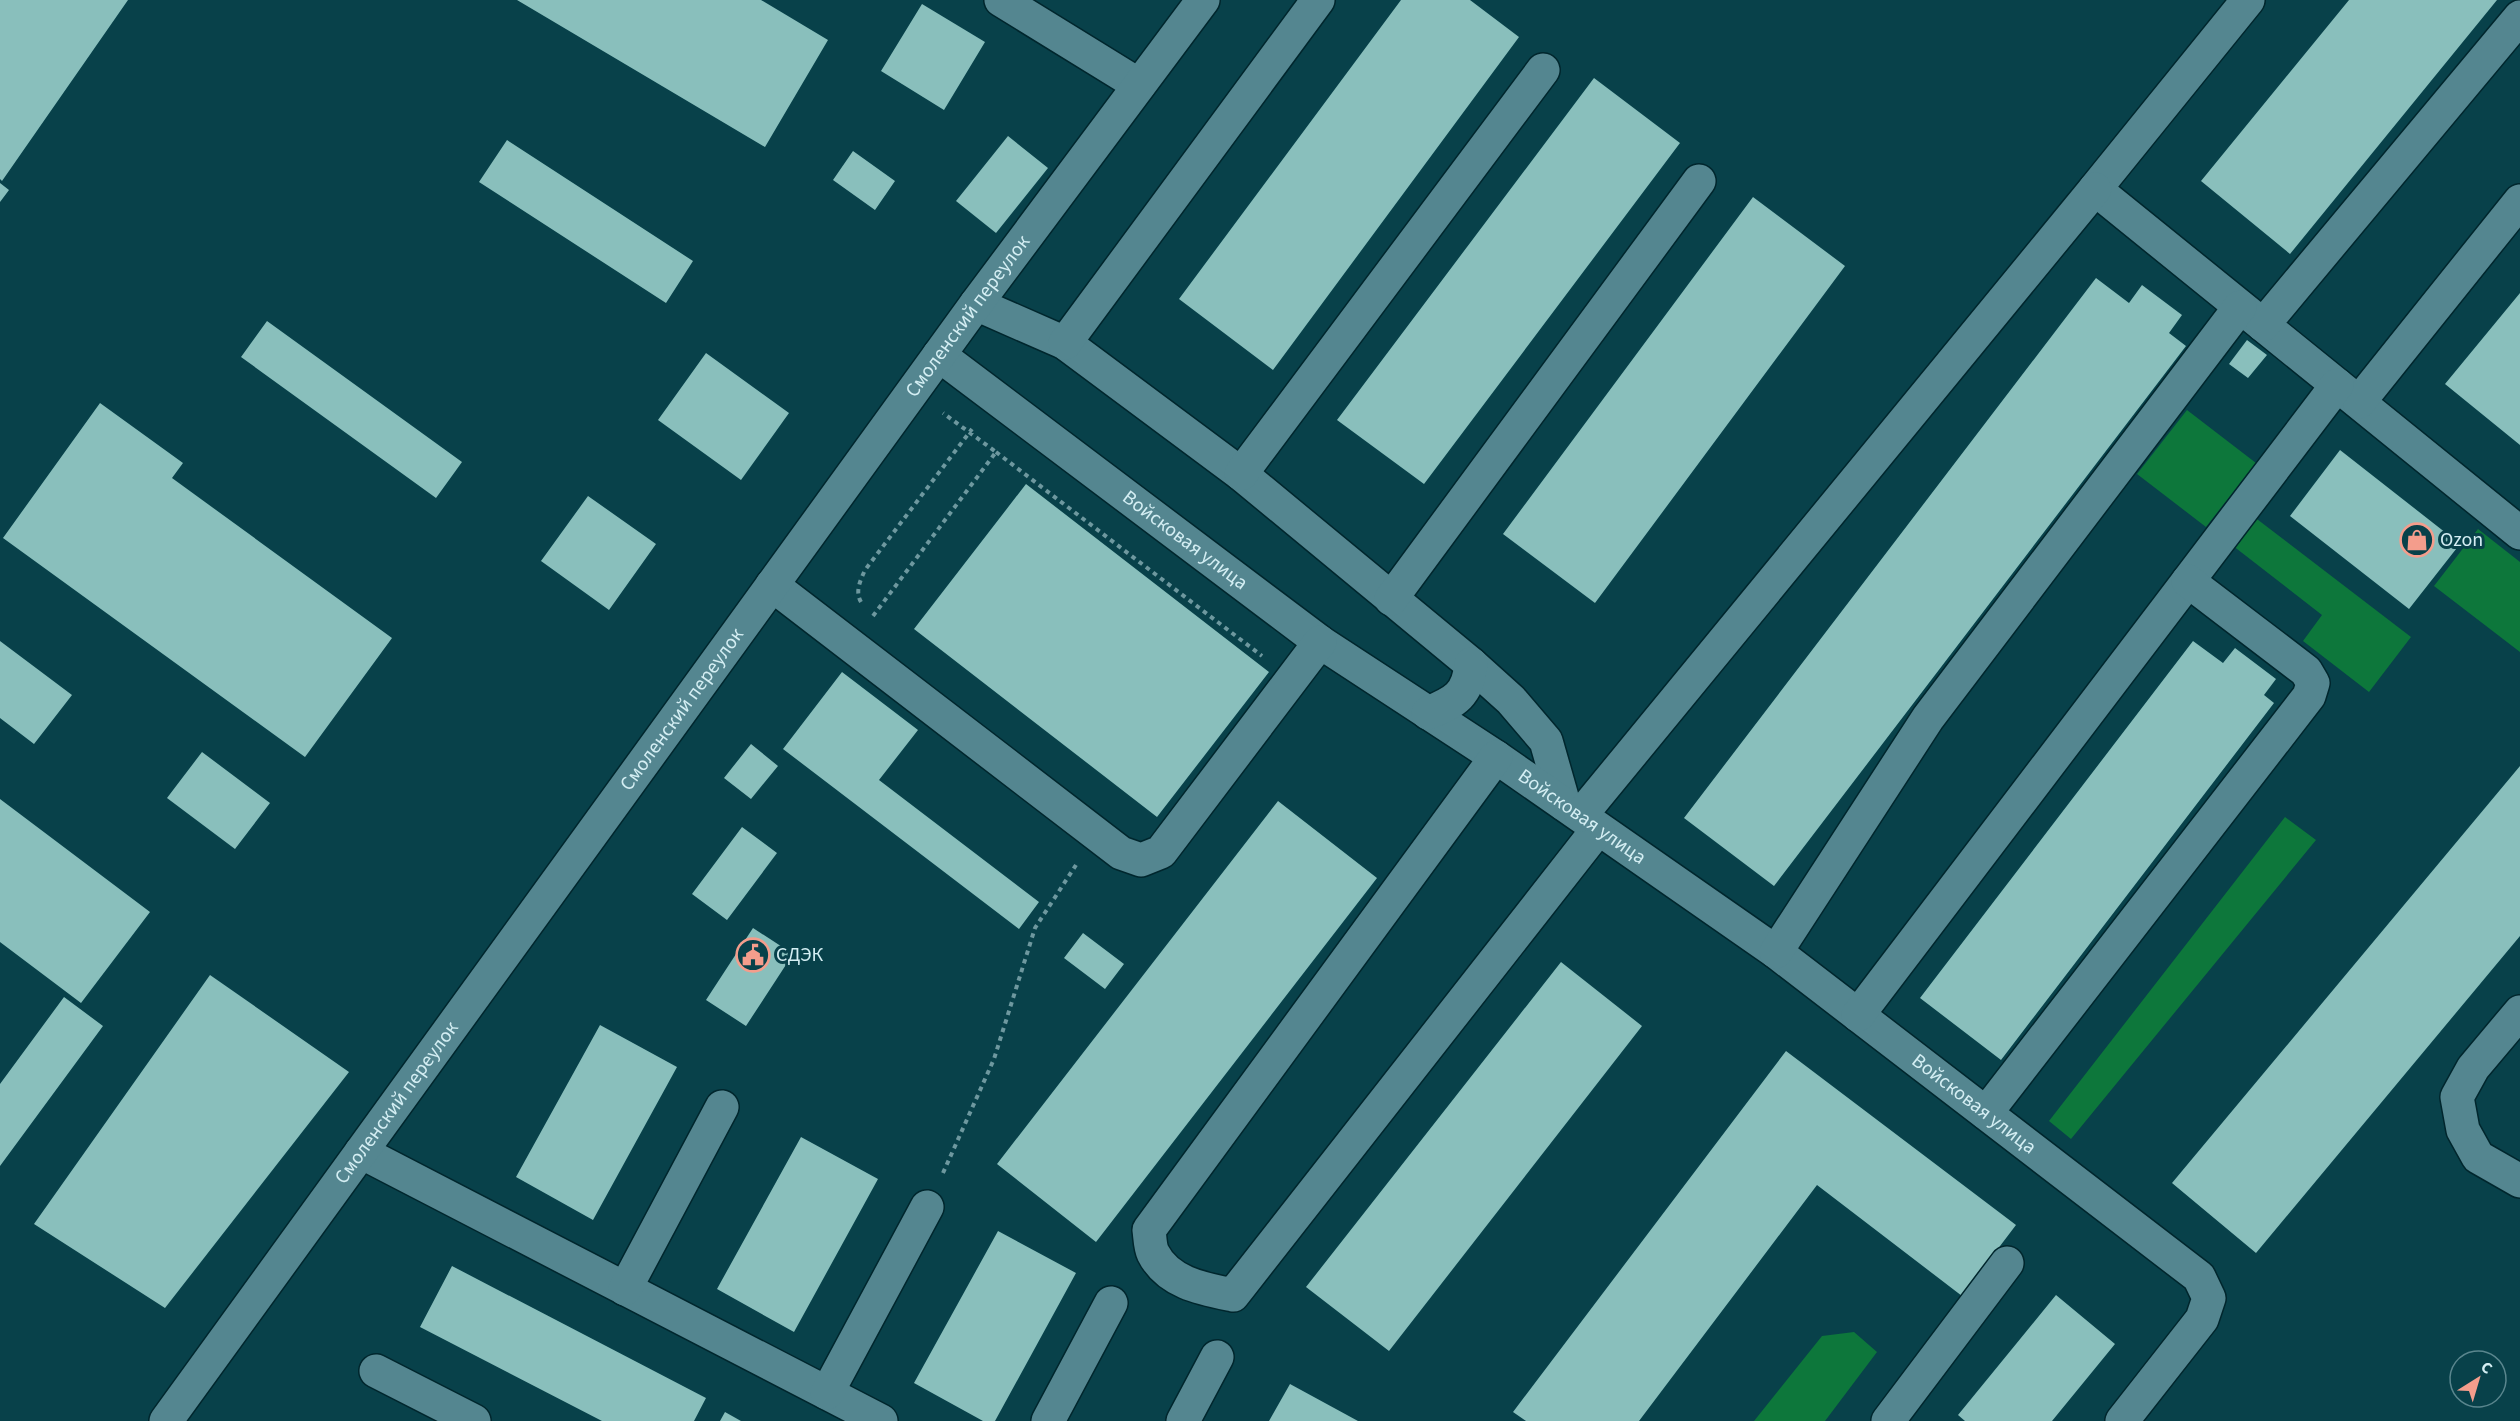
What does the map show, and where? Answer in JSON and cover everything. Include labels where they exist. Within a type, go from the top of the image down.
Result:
[{"type":"street","points":[[1000,0],[1139,85]]},
{"type":"street","name":"Смоленский переулок","points":[[166,1421],[912,391],[1203,0]]},
{"type":"street","points":[[1065,343],[1318,0]]},
{"type":"street","points":[[1496,757],[1149,1230],[1152,1253],[1174,1278],[1203,1289],[1233,1295],[1581,816],[2248,0]]},
{"type":"street","points":[[1776,952],[1928,718],[2252,316],[2520,17]]},
{"type":"street","points":[[1241,474],[1543,70]]},
{"type":"street","points":[[1391,599],[1699,181]]},
{"type":"street","points":[[2095,189],[2519,530]]},
{"type":"street","points":[[1858,1015],[2188,581],[2348,394],[2520,201]]},
{"type":"street","points":[[976,304],[1065,343],[1241,474],[1471,664],[1511,700],[1546,741],[1581,816]]},
{"type":"street","name":"Войсковая улица","points":[[939,355],[1320,642],[1496,757],[1776,952],[2199,1277],[2209,1298],[2202,1319],[2122,1421]]},
{"type":"street","points":[[1986,1113],[2309,696],[2313,683],[2306,671],[2188,581]]},
{"type":"street","points":[[772,585],[1121,853],[1142,860],[1161,852],[1320,642]]},
{"type":"street","points":[[1428,713],[1452,703],[1461,694],[1469,681],[1471,664]]},
{"type":"street","points":[[2520,1012],[2473,1068],[2457,1097],[2463,1130],[2478,1157],[2520,1181]]},
{"type":"street","points":[[625,1289],[722,1107]]},
{"type":"street","points":[[361,1152],[881,1421]]},
{"type":"street","points":[[827,1393],[927,1207]]},
{"type":"street","points":[[1888,1421],[2007,1263]]},
{"type":"street","points":[[1048,1421],[1111,1303]]},
{"type":"street","points":[[1183,1421],[1217,1358]]},
{"type":"street","points":[[376,1371],[474,1421]]},
{"type":"path","points":[[912,391],[996,452],[1292,679]]},
{"type":"path","points":[[851,646],[996,452]]},
{"type":"path","points":[[927,1207],[994,1059],[1035,928],[1097,835]]},
{"type":"green space","points":[[2187,410],[2256,463],[2206,527],[2137,474]]},
{"type":"green space","points":[[2249,513],[2411,637],[2369,692],[2303,641],[2322,615],[2228,542]]},
{"type":"green space","points":[[2478,529],[2520,562],[2520,652],[2434,586]]},
{"type":"green space","points":[[2285,817],[2316,840],[2071,1139],[2049,1121]]},
{"type":"green space","points":[[1854,1332],[1877,1352],[1825,1421],[1754,1421],[1822,1336]]},
{"type":"building","points":[[0,0],[128,0],[2,181],[0,179]]},
{"type":"building","points":[[517,0],[761,0],[828,40],[765,147]]},
{"type":"building","points":[[1401,0],[1470,0],[1519,37],[1273,370],[1179,299]]},
{"type":"building","points":[[2349,0],[2497,0],[2290,254],[2201,181]]},
{"type":"building","points":[[922,4],[985,42],[944,110],[881,71]]},
{"type":"building","points":[[1594,78],[1680,143],[1424,484],[1337,420]]},
{"type":"building","points":[[1008,136],[1048,168],[996,233],[956,201]]},
{"type":"building","points":[[507,140],[693,261],[666,303],[479,182]]},
{"type":"building","points":[[853,151],[895,181],[875,210],[833,180]]},
{"type":"building","points":[[0,183],[9,190],[0,202]]},
{"type":"building","points":[[1753,197],[1845,266],[1595,603],[1503,534]]},
{"type":"building","points":[[2096,278],[2129,303],[2142,285],[2182,315],[2169,333],[2186,346],[1774,886],[1684,818]]},
{"type":"building","points":[[2520,293],[2520,445],[2445,384]]},
{"type":"building","points":[[267,321],[462,462],[436,498],[241,357]]},
{"type":"building","points":[[2247,340],[2267,355],[2248,378],[2229,364]]},
{"type":"building","points":[[706,353],[789,413],[741,480],[658,420]]},
{"type":"building","points":[[100,403],[183,463],[172,478],[392,638],[305,757],[3,538]]},
{"type":"building","points":[[2340,450],[2460,544],[2409,609],[2290,516]]},
{"type":"building","points":[[1026,484],[1269,672],[1157,817],[914,629]]},
{"type":"building","points":[[588,496],[656,544],[609,610],[541,561]]},
{"type":"building","points":[[0,641],[72,695],[34,744],[0,718]]},
{"type":"building","points":[[2193,641],[2223,663],[2235,648],[2276,679],[2264,695],[2274,703],[2001,1060],[1920,998]]},
{"type":"building","points":[[842,672],[918,730],[879,780],[1039,902],[1019,929],[783,749]]},
{"type":"building","points":[[751,744],[778,766],[751,799],[724,778]]},
{"type":"building","points":[[202,752],[270,803],[235,849],[167,798]]},
{"type":"building","points":[[2520,766],[2520,936],[2256,1253],[2172,1183]]},
{"type":"building","points":[[0,799],[150,912],[81,1003],[0,942]]},
{"type":"building","points":[[1278,801],[1377,878],[1096,1242],[997,1164]]},
{"type":"building","points":[[742,827],[777,853],[727,920],[692,894]]},
{"type":"building","points":[[753,928],[793,954],[746,1026],[706,1000]]},
{"type":"building","points":[[1083,933],[1124,964],[1105,989],[1064,958]]},
{"type":"building","points":[[1561,962],[1642,1026],[1389,1351],[1306,1287]]},
{"type":"building","points":[[210,975],[349,1072],[165,1308],[34,1224]]},
{"type":"building","points":[[64,997],[103,1026],[0,1166],[0,1084]]},
{"type":"building","points":[[600,1025],[677,1067],[593,1220],[516,1177]]},
{"type":"building","points":[[1786,1051],[2016,1225],[1962,1296],[1817,1185],[1639,1421],[1526,1421],[1513,1412]]},
{"type":"building","points":[[801,1137],[878,1179],[794,1332],[717,1289]]},
{"type":"building","points":[[998,1231],[1076,1273],[995,1421],[983,1421],[914,1383]]},
{"type":"building","points":[[452,1266],[706,1398],[694,1421],[602,1421],[420,1327]]},
{"type":"building","points":[[2056,1295],[2115,1344],[2052,1421],[1965,1421],[1958,1415]]},
{"type":"building","points":[[1290,1384],[1358,1421],[1269,1421]]},
{"type":"building","points":[[725,1412],[741,1421],[720,1421]]},
{"type":"place","name":"Ozon","points":[[2417,540]]},
{"type":"place","name":"СДЭК","points":[[753,955]]}]
